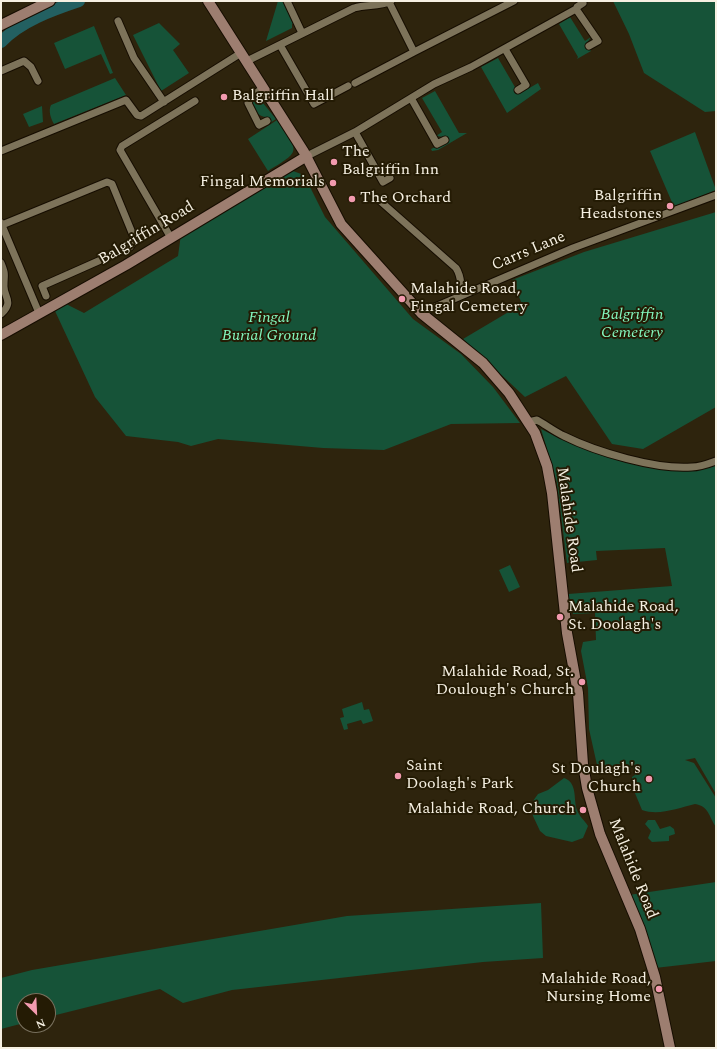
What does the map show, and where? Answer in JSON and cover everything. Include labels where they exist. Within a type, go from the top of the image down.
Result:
[{"type":"main road","points":[[1,17],[33,1]]},
{"type":"main road","points":[[1,25],[50,1]]},
{"type":"main road","name":"Malahide Road","points":[[208,1],[306,156],[341,224],[421,313],[483,363],[509,393],[528,422],[540,446],[552,493],[567,633],[578,693],[586,784],[600,834],[640,929],[655,977],[670,1048]]},
{"type":"main road","name":"Balgriffin Road","points":[[1,335],[171,238],[306,156]]},
{"type":"street","points":[[287,1],[302,33]]},
{"type":"street","points":[[354,83],[514,1]]},
{"type":"street","points":[[1,150],[126,100],[137,115],[141,116],[244,57],[280,45],[363,3],[384,5],[390,2],[414,52]]},
{"type":"street","points":[[306,156],[355,132],[434,84],[505,49],[576,9],[583,3]]},
{"type":"street","points":[[576,9],[598,41],[589,46]]},
{"type":"street","points":[[118,22],[134,58],[164,102]]},
{"type":"street","points":[[280,45],[314,104],[348,86]]},
{"type":"street","points":[[505,49],[526,85],[518,90]]},
{"type":"street","points":[[1,71],[24,61],[31,67],[38,81]]},
{"type":"street","points":[[264,88],[248,100],[248,106],[259,125],[267,121]]},
{"type":"street","points":[[412,98],[437,144],[445,140]]},
{"type":"street","points":[[171,238],[120,150],[122,146],[195,101]]},
{"type":"street","points":[[355,132],[383,182],[390,178]]},
{"type":"street","points":[[39,313],[1,224],[107,182],[112,184],[135,240],[134,244],[42,286],[46,296]]},
{"type":"street","name":"Carrs Lane","points":[[421,313],[573,248],[716,195]]},
{"type":"street","points":[[379,200],[456,268],[461,278],[460,286],[463,295]]},
{"type":"street","points":[[1,263],[6,275],[3,286],[9,299],[8,305],[1,314]]},
{"type":"street","points":[[528,422],[537,420],[563,436],[577,442],[626,458],[675,467],[693,467],[716,461]]},
{"type":"green space","points":[[278,1],[284,1],[294,23],[292,24],[292,28],[266,41]]},
{"type":"green space","points":[[613,1],[716,1],[716,111],[705,112],[644,73],[629,34]]},
{"type":"green space","points":[[570,17],[585,41],[591,37],[587,43],[591,51],[577,59],[578,57],[559,24]]},
{"type":"green space","points":[[159,23],[180,44],[173,50],[189,73],[161,91],[133,35]]},
{"type":"green space","points":[[94,26],[113,73],[110,74],[101,54],[65,69],[54,43]]},
{"type":"green space","points":[[498,58],[519,94],[538,83],[541,89],[507,113],[481,67]]},
{"type":"green space","points":[[115,78],[126,95],[54,124],[50,112],[51,105]]},
{"type":"green space","points":[[435,91],[459,133],[467,133],[438,150],[432,151],[431,149],[446,142],[444,137],[436,136],[442,132],[422,98]]},
{"type":"green space","points":[[258,97],[276,119],[270,123],[267,117],[261,116],[256,112],[252,101]]},
{"type":"green space","points":[[42,106],[43,122],[29,127],[23,114]]},
{"type":"green space","points":[[277,120],[290,139],[294,150],[287,159],[268,171],[248,139]]},
{"type":"green space","points":[[695,132],[716,190],[674,207],[650,151]]},
{"type":"green space","name":"Fingal Burial Ground","points":[[293,171],[304,175],[325,217],[413,319],[461,354],[493,387],[520,423],[451,424],[384,450],[323,448],[218,439],[191,446],[178,442],[126,436],[95,397],[55,311],[66,304],[84,313],[178,256],[181,234]]},
{"type":"green space","name":"Balgriffin Cemetery","points":[[716,212],[716,407],[643,449],[612,444],[566,376],[525,397],[463,339],[522,304],[512,280],[584,252]]},
{"type":"green space","points":[[541,429],[558,438],[602,455],[651,467],[675,470],[697,469],[716,465],[716,794],[695,758],[685,760],[694,763],[716,798],[716,827],[708,812],[700,805],[695,804],[662,812],[648,812],[642,810],[632,786],[632,777],[635,775],[633,767],[599,774],[589,729],[588,688],[581,651],[583,642],[596,640],[595,613],[573,614],[568,594],[672,586],[665,548],[596,551],[597,560],[567,563],[557,483]]},
{"type":"green space","points":[[510,565],[520,587],[509,592],[499,570]]},
{"type":"green space","points":[[362,702],[364,710],[369,709],[373,721],[363,724],[361,720],[347,724],[348,729],[344,730],[340,718],[344,717],[342,709]]},
{"type":"green space","points":[[564,778],[568,780],[573,787],[577,810],[588,826],[583,838],[572,842],[546,836],[540,831],[533,816],[532,808],[533,801],[538,794],[548,790]]},
{"type":"green space","points":[[648,820],[655,820],[660,829],[670,826],[674,829],[675,834],[669,836],[669,841],[652,842],[648,838],[651,831],[645,824]]},
{"type":"green space","points":[[716,882],[716,961],[655,968],[629,895]]},
{"type":"green space","points":[[541,903],[543,958],[483,962],[232,990],[183,1003],[160,989],[56,1015],[56,993],[16,993],[16,1025],[1,1029],[1,978],[32,970],[347,916]]},
{"type":"waterway","points":[[1,42],[27,22],[48,12],[79,1]]},
{"type":"place","name":"Balgriffin Hall","points":[[224,97]]},
{"type":"place","name":"The Balgriffin Inn","points":[[334,162]]},
{"type":"place","name":"Fingal Memorials","points":[[333,183]]},
{"type":"place","name":"The Orchard","points":[[352,199]]},
{"type":"place","name":"Balgriffin Headstones","points":[[670,206]]},
{"type":"place","name":"Malahide Road, Fingal Cemetery","points":[[402,299]]},
{"type":"place","name":"Malahide Road, St. Doolagh's","points":[[560,617]]},
{"type":"place","name":"Malahide Road, St. Doulough's Church","points":[[582,682]]},
{"type":"place","name":"Saint Doolagh's Park","points":[[398,776]]},
{"type":"place","name":"St Doulagh's Church","points":[[649,779]]},
{"type":"place","name":"Malahide Road, Church","points":[[583,810]]},
{"type":"place","name":"Malahide Road, Nursing Home","points":[[659,989]]}]
